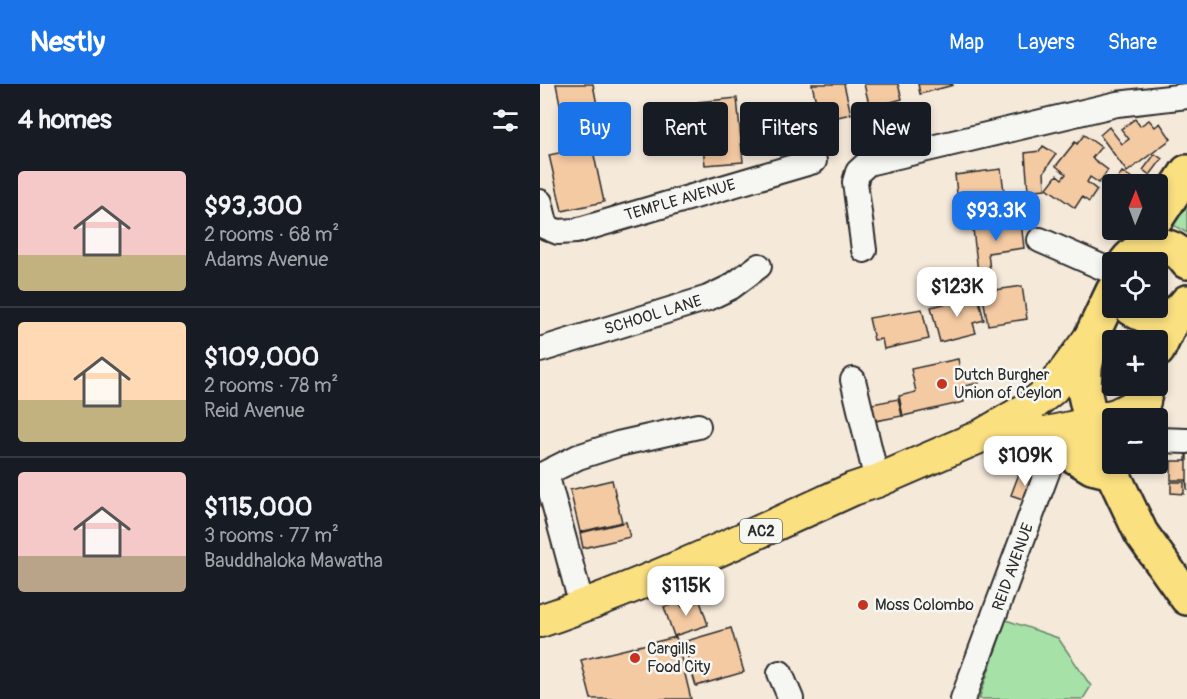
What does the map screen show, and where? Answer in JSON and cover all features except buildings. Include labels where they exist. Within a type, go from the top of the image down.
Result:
[{"type":"highway","points":[[1168,201],[1187,172]]},
{"type":"highway","points":[[1136,252],[1152,246],[1163,246],[1174,249],[1187,262]]},
{"type":"highway","points":[[1168,315],[1183,309]]},
{"type":"highway","points":[[1168,334],[1183,309]]},
{"type":"highway","points":[[1102,314],[1092,335],[1085,368],[1084,390],[1091,421],[1102,437]]},
{"type":"highway","points":[[1045,433],[1066,451],[1092,467],[1102,467]]},
{"type":"highway","points":[[1124,474],[1132,516],[1187,598]]},
{"type":"main road","name":"AC2","points":[[540,621],[693,562],[853,489],[877,481],[979,436],[1027,409],[1052,389],[1092,335]]},
{"type":"main road","name":"AC2","points":[[979,436],[1045,433],[1075,428],[1091,421],[1116,415],[1143,402]]},
{"type":"street","points":[[864,250],[855,182],[858,172],[868,164],[1117,104],[1187,96]]},
{"type":"street","name":"TEMPLE AVENUE","points":[[540,202],[546,227],[558,232],[576,231],[814,161]]},
{"type":"street","points":[[1040,240],[1112,252]]},
{"type":"street","name":"SCHOOL LANE","points":[[540,350],[708,298],[731,287],[759,266]]},
{"type":"street","points":[[853,380],[877,481]]},
{"type":"street","points":[[540,476],[578,457],[618,444],[698,426]]},
{"type":"street","name":"REID AVENUE","points":[[963,699],[1049,467],[1050,457],[1045,433]]},
{"type":"street","points":[[1168,440],[1187,441]]},
{"type":"street","points":[[540,476],[548,481],[582,606]]},
{"type":"street","points":[[780,673],[791,699]]},
{"type":"green space","points":[[1187,185],[1187,233],[1168,224],[1168,216]]},
{"type":"green space","points":[[1006,620],[1058,638],[1091,686],[1083,699],[979,699]]},
{"type":"place","name":"Dutch Burgher Union of Ceylon","points":[[942,384]]},
{"type":"place","name":"Moss Colombo","points":[[863,605]]},
{"type":"place","name":"Cargills Food City","points":[[635,658]]}]
